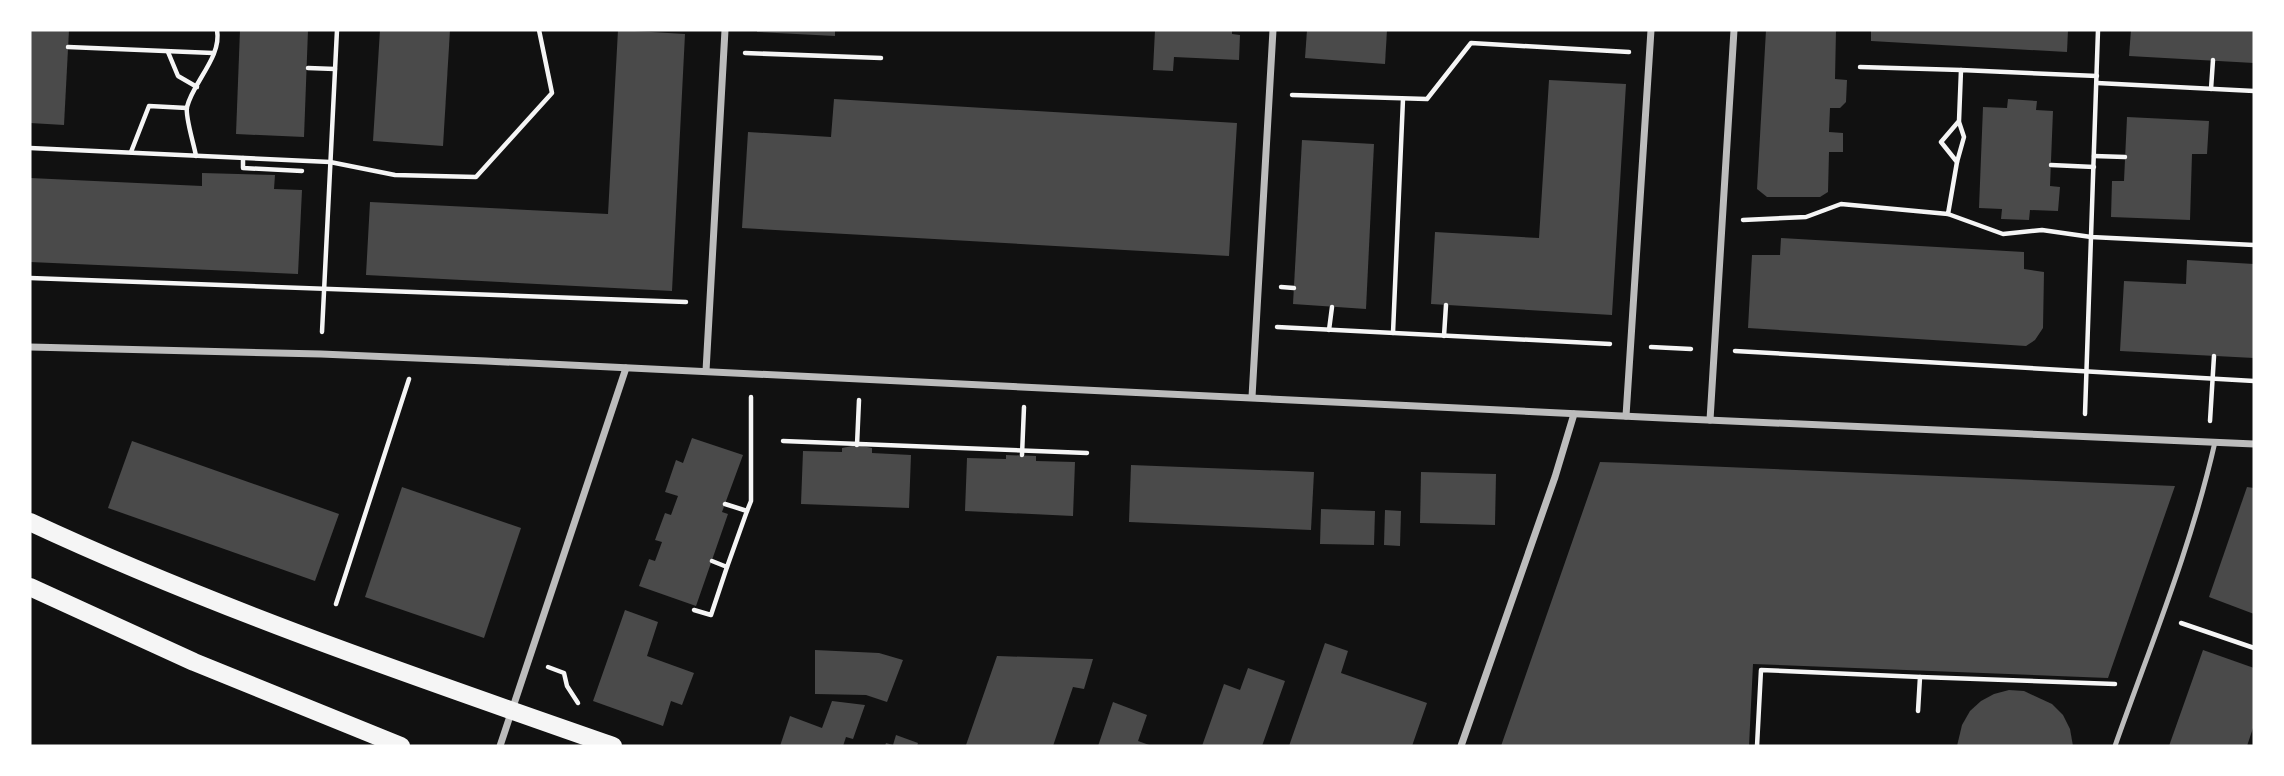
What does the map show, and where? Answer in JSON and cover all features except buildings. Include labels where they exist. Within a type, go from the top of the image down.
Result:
[{"type":"main road","points":[[30,523],[143,573],[280,627],[612,746]]},
{"type":"main road","points":[[30,587],[194,662],[401,746]]},
{"type":"street","points":[[706,371],[725,30]]},
{"type":"street","points":[[1252,397],[1273,30]]},
{"type":"street","points":[[1626,416],[1651,30]]},
{"type":"street","points":[[1710,420],[1734,30]]},
{"type":"street","points":[[30,347],[416,358],[2254,444]]},
{"type":"street","points":[[500,746],[626,368]]},
{"type":"street","points":[[1461,746],[1551,489],[1574,414]]},
{"type":"lane","points":[[2115,746],[2164,618],[2192,530],[2212,442]]},
{"type":"path","points":[[196,156],[187,108],[213,53],[217,30]]},
{"type":"path","points":[[321,354],[337,30]]},
{"type":"path","points":[[30,148],[330,162],[395,175],[476,177],[552,93],[539,30]]},
{"type":"path","points":[[2085,436],[2098,30]]},
{"type":"path","points":[[1270,93],[1427,100],[1471,43],[1649,54]]},
{"type":"path","points":[[68,47],[213,53]]},
{"type":"path","points":[[167,51],[178,76],[197,87]]},
{"type":"path","points":[[723,52],[881,58]]},
{"type":"path","points":[[2211,89],[2213,60]]},
{"type":"path","points":[[1860,67],[2096,76]]},
{"type":"path","points":[[308,68],[335,69]]},
{"type":"path","points":[[1948,214],[1956,162],[1964,137],[1959,121],[1961,71]]},
{"type":"path","points":[[2096,83],[2254,91]]},
{"type":"path","points":[[1393,334],[1403,100]]},
{"type":"path","points":[[131,152],[149,106],[187,108]]},
{"type":"path","points":[[1956,162],[1941,142],[1959,121]]},
{"type":"path","points":[[2094,156],[2125,157]]},
{"type":"path","points":[[243,158],[243,168],[302,171]]},
{"type":"path","points":[[2051,165],[2094,167]]},
{"type":"path","points":[[1723,221],[1806,218],[1841,204],[1948,214],[2003,234],[2042,230],[2091,237],[2254,245]]},
{"type":"path","points":[[30,278],[708,303]]},
{"type":"path","points":[[1444,336],[1446,305]]},
{"type":"path","points":[[1329,330],[1332,307]]},
{"type":"path","points":[[1257,327],[1630,345],[2254,381]]},
{"type":"path","points":[[2212,442],[2214,356]]},
{"type":"path","points":[[336,604],[416,358]]},
{"type":"path","points":[[694,610],[711,615],[751,501],[751,374]]},
{"type":"path","points":[[857,444],[859,379]]},
{"type":"path","points":[[1022,453],[1026,386]]},
{"type":"path","points":[[783,441],[1022,453],[1087,453]]},
{"type":"path","points":[[725,504],[747,511]]},
{"type":"path","points":[[712,561],[727,567]]},
{"type":"path","points":[[2197,629],[2254,648]]},
{"type":"path","points":[[528,661],[565,673],[567,686],[581,706]]},
{"type":"path","points":[[1757,746],[1761,670]]},
{"type":"path","points":[[1753,671],[1877,672],[2138,685]]},
{"type":"path","points":[[1916,675],[1918,711]]},
{"type":"path","points":[[1751,697],[1760,698]]},
{"type":"path","points":[[1749,736],[1758,736]]}]
